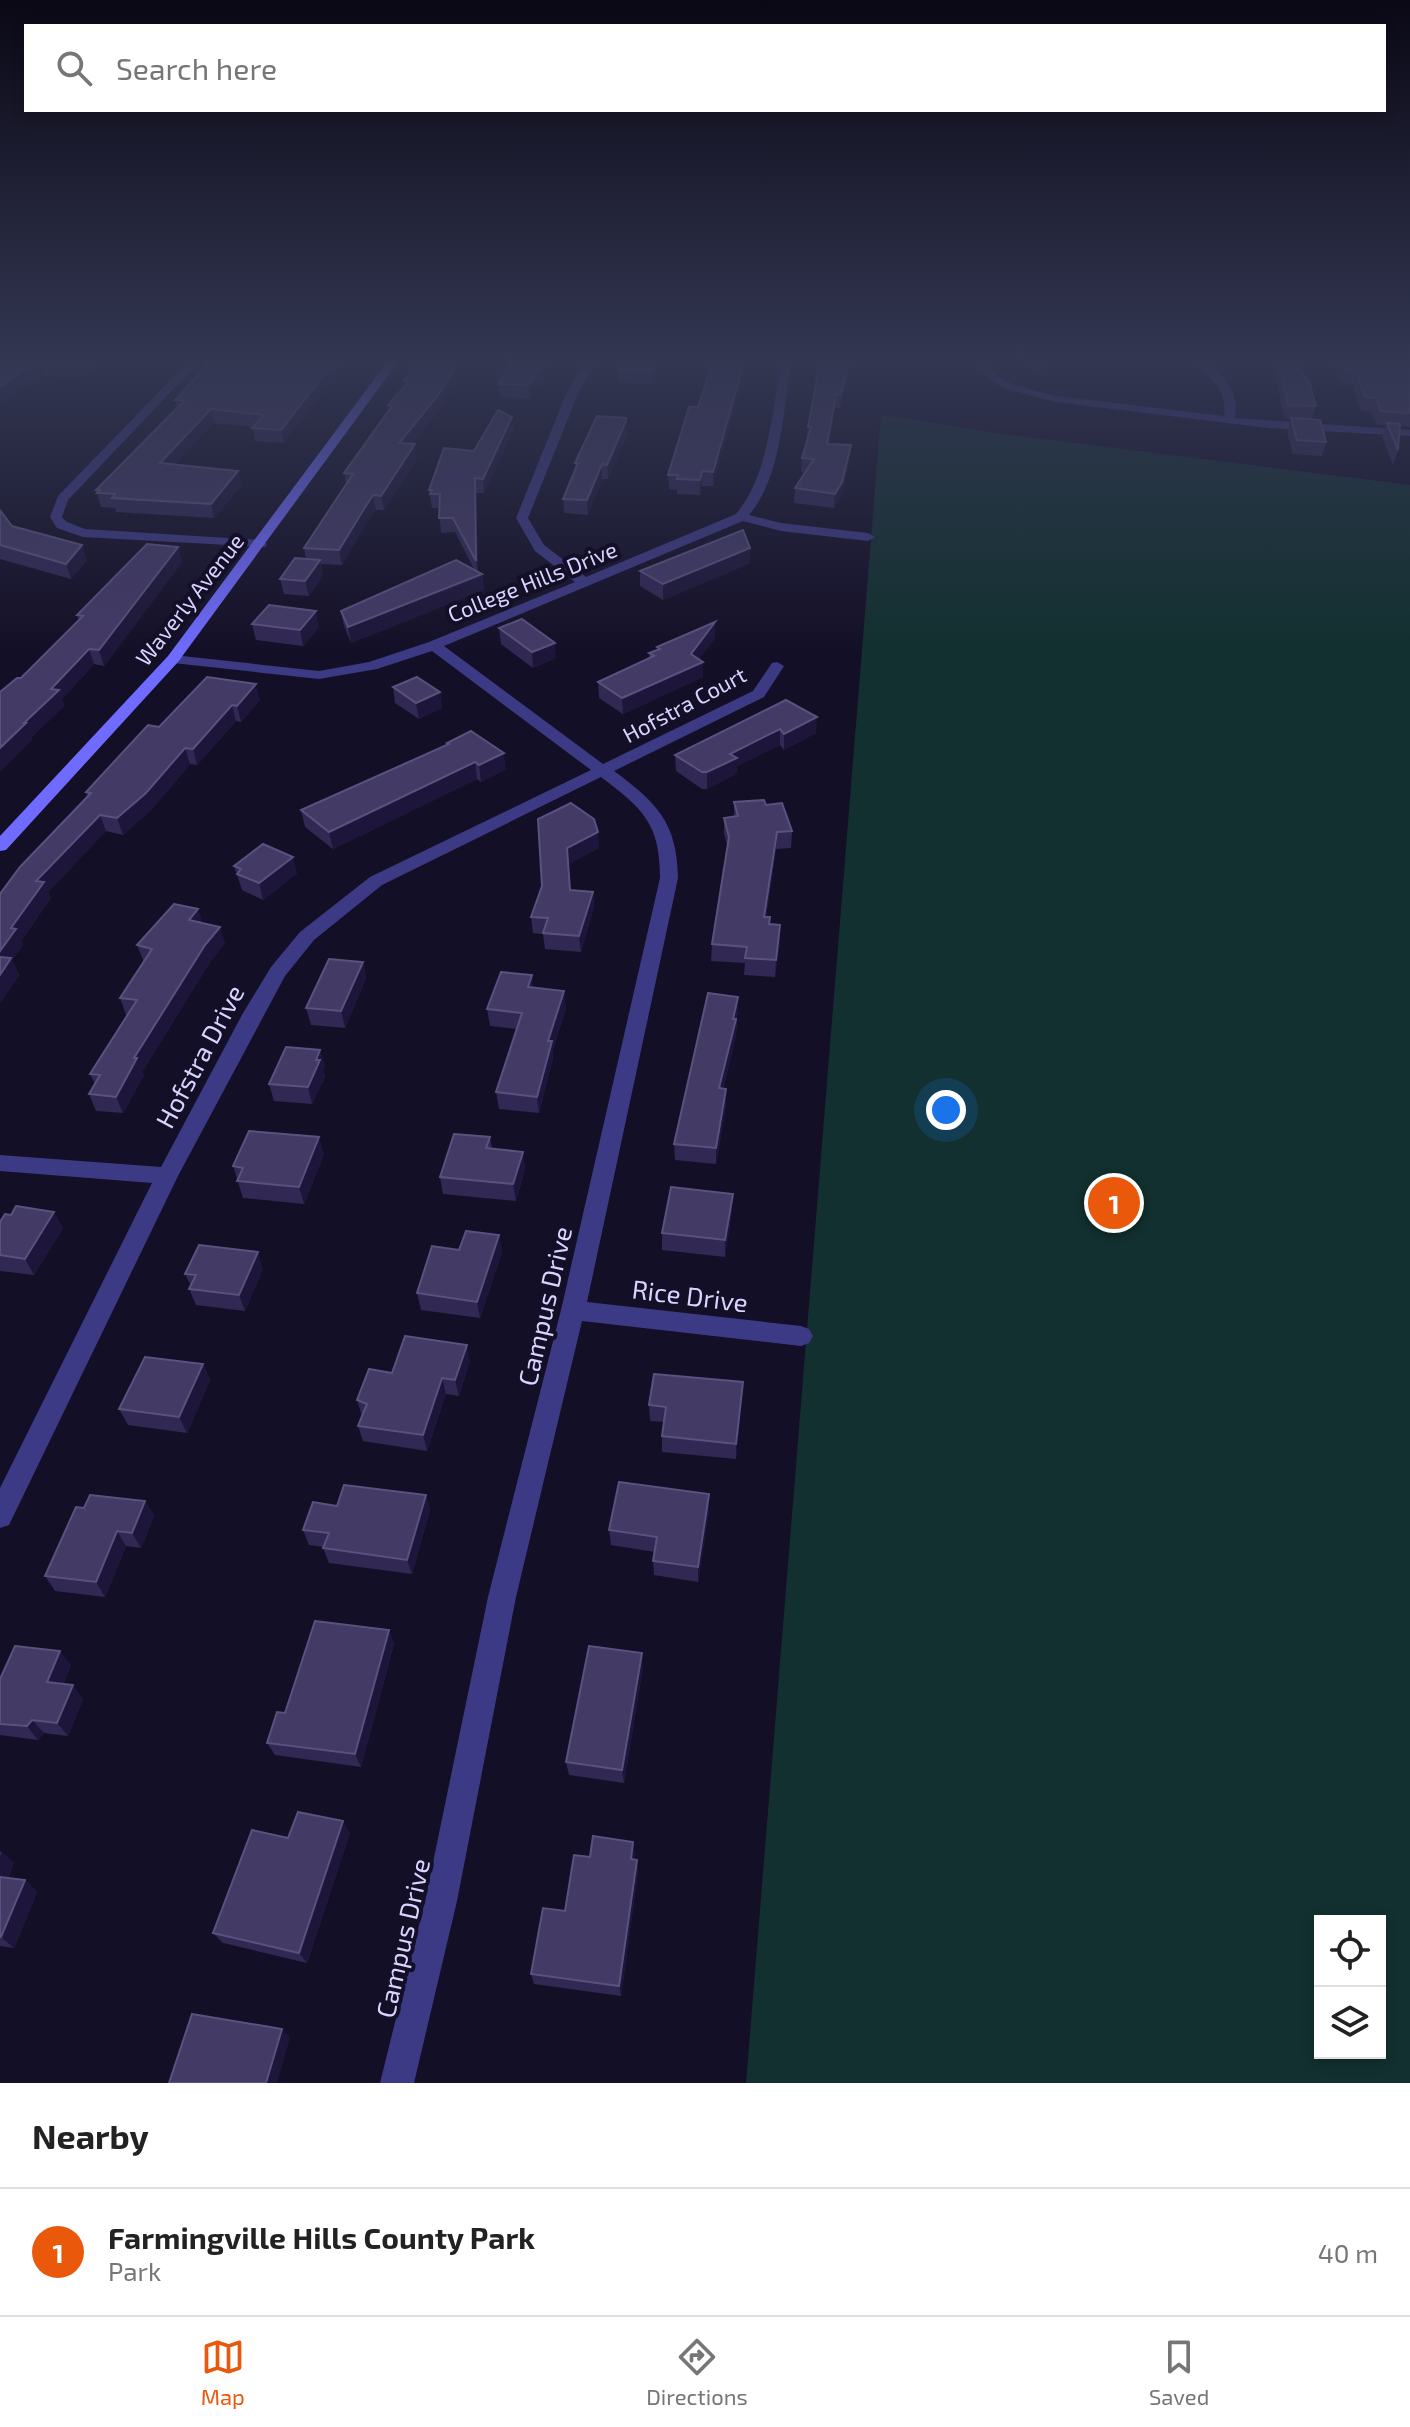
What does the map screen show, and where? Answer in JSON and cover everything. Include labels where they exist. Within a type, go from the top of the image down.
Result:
[{"type":"street","points":[[100,459],[62,499],[56,517],[62,525],[83,533],[260,544]]},
{"type":"street","name":"Waverly Avenue","points":[[0,846],[173,659],[322,459]]},
{"type":"street","points":[[546,459],[522,518],[527,535],[541,552],[586,583]]},
{"type":"street","points":[[769,459],[756,496],[742,517],[781,527],[868,537]]},
{"type":"street","name":"College Hills Drive","points":[[173,659],[319,675],[372,666],[434,645],[742,517]]},
{"type":"street","name":"Campus Drive","points":[[397,2083],[441,1901],[502,1597],[573,1310],[669,878],[669,845],[661,823],[639,798],[434,645]]},
{"type":"street","name":"Hofstra Court","points":[[603,770],[759,694],[777,666]]},
{"type":"street","name":"Hofstra Drive","points":[[0,1516],[167,1176],[253,1013],[278,972],[307,936],[376,881],[603,770]]},
{"type":"street","points":[[0,1163],[167,1176]]},
{"type":"street","name":"Rice Drive","points":[[573,1310],[801,1336]]},
{"type":"green space","points":[[877,459],[1204,459],[1410,485],[1410,2083],[746,2083]]},
{"type":"building","points":[[126,459],[164,459],[160,463],[238,471],[211,504],[112,498],[115,494],[97,493],[100,490],[96,490]]},
{"type":"building","points":[[354,459],[405,459],[381,496],[373,495],[339,550],[304,548],[353,474],[344,473]]},
{"type":"building","points":[[440,459],[492,459],[483,479],[475,478],[476,561],[453,518],[439,518],[440,494],[430,494],[432,490],[429,490]]},
{"type":"building","points":[[577,459],[610,459],[607,465],[602,464],[587,500],[563,499],[578,463],[575,463]]},
{"type":"building","points":[[673,459],[717,459],[713,472],[702,471],[700,480],[677,479],[678,475],[668,475]]},
{"type":"building","points":[[814,459],[848,459],[842,482],[835,494],[795,488]]},
{"type":"building","points":[[0,510],[12,526],[82,545],[66,564],[0,545]]},
{"type":"building","points":[[743,530],[750,548],[663,584],[640,571]]},
{"type":"building","points":[[147,544],[178,547],[99,650],[89,649],[51,689],[59,690],[0,748],[0,692],[21,678],[83,616],[77,615]]},
{"type":"building","points":[[295,558],[320,560],[305,581],[280,579]]},
{"type":"building","points":[[456,560],[482,574],[348,627],[341,611]]},
{"type":"building","points":[[269,605],[316,611],[300,630],[252,624]]},
{"type":"building","points":[[522,619],[555,643],[532,652],[499,628]]},
{"type":"building","points":[[715,622],[691,654],[703,662],[622,698],[598,682],[654,656],[649,653],[660,649],[657,647]]},
{"type":"building","points":[[207,677],[256,684],[237,706],[232,705],[193,749],[185,748],[146,793],[117,818],[100,815],[36,881],[44,882],[11,928],[16,929],[0,951],[0,894],[20,867],[91,793],[86,792],[148,725],[159,727]]},
{"type":"building","points":[[417,677],[440,692],[416,703],[393,687]]},
{"type":"building","points":[[786,700],[817,717],[784,734],[780,729],[730,754],[737,758],[707,772],[675,755]]},
{"type":"building","points":[[471,731],[504,753],[479,765],[475,762],[329,832],[301,810],[449,744]]},
{"type":"building","points":[[764,800],[766,805],[782,803],[792,831],[777,832],[764,917],[770,917],[769,924],[780,925],[776,960],[745,958],[747,947],[712,944],[729,837],[724,818],[738,816],[734,802]]},
{"type":"building","points":[[571,803],[594,819],[598,832],[567,848],[570,890],[593,892],[579,936],[543,933],[548,918],[531,917],[542,886],[538,819]]},
{"type":"building","points":[[263,844],[293,857],[259,883],[237,874],[241,869],[234,866]]},
{"type":"building","points":[[174,904],[198,909],[189,920],[220,927],[205,945],[134,1058],[137,1058],[116,1097],[89,1094],[100,1075],[90,1074],[137,1000],[120,998],[152,949],[137,945]]},
{"type":"building","points":[[0,957],[11,958],[0,975]]},
{"type":"building","points":[[329,959],[363,962],[341,1011],[306,1008]]},
{"type":"building","points":[[501,972],[532,975],[528,987],[564,991],[548,1041],[552,1041],[537,1097],[496,1092],[522,1013],[487,1009]]},
{"type":"building","points":[[708,993],[738,997],[733,1019],[736,1019],[719,1088],[726,1089],[716,1148],[674,1144]]},
{"type":"building","points":[[286,1047],[320,1050],[316,1060],[320,1060],[308,1087],[269,1084]]},
{"type":"building","points":[[249,1131],[319,1137],[299,1187],[237,1181],[243,1168],[233,1166]]},
{"type":"building","points":[[454,1134],[490,1137],[486,1148],[523,1152],[513,1184],[440,1177]]},
{"type":"building","points":[[671,1187],[733,1194],[725,1240],[662,1233]]},
{"type":"building","points":[[16,1206],[54,1212],[25,1259],[0,1255],[0,1222],[5,1214],[11,1215]]},
{"type":"building","points":[[466,1231],[499,1235],[477,1302],[417,1293],[432,1246],[459,1250]]},
{"type":"building","points":[[199,1245],[258,1252],[239,1295],[189,1289],[196,1275],[185,1274]]},
{"type":"building","points":[[405,1336],[467,1345],[455,1380],[442,1378],[423,1435],[358,1426],[367,1404],[357,1400],[369,1369],[392,1373]]},
{"type":"building","points":[[145,1357],[203,1364],[179,1417],[119,1409]]},
{"type":"building","points":[[654,1374],[743,1382],[736,1444],[662,1436],[666,1407],[649,1405]]},
{"type":"building","points":[[619,1482],[709,1494],[698,1567],[653,1561],[657,1537],[609,1530]]},
{"type":"building","points":[[344,1485],[426,1495],[407,1560],[323,1548],[329,1533],[303,1530],[313,1502],[337,1506]]},
{"type":"building","points":[[90,1495],[145,1501],[132,1533],[117,1531],[96,1582],[45,1576],[76,1507],[84,1508]]},
{"type":"building","points":[[315,1621],[389,1630],[355,1754],[267,1743],[277,1712],[285,1713]]},
{"type":"building","points":[[15,1646],[60,1651],[47,1682],[73,1685],[57,1723],[32,1720],[27,1726],[0,1724],[0,1679]]},
{"type":"building","points":[[589,1646],[642,1653],[622,1770],[566,1762]]},
{"type":"building","points":[[298,1812],[343,1821],[299,1953],[213,1933],[252,1830],[288,1838]]},
{"type":"building","points":[[593,1836],[633,1842],[631,1859],[637,1860],[619,1986],[531,1974],[543,1908],[565,1911],[574,1855],[590,1857]]},
{"type":"building","points":[[0,1877],[25,1880],[1,1937],[0,1937]]},
{"type":"building","points":[[192,2014],[282,2029],[266,2083],[169,2083]]},
{"type":"place","name":"Farmingville Hills County Park","points":[[1114,1203]]}]
